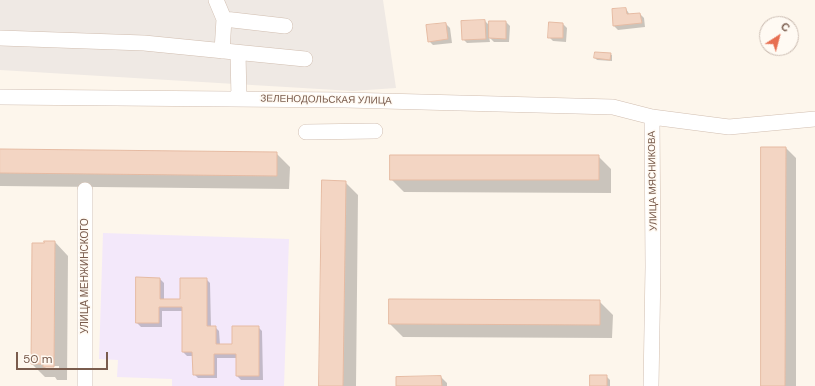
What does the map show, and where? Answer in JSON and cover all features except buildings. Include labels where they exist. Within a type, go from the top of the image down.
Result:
[{"type":"street","points":[[216,0],[224,19],[222,51]]},
{"type":"street","points":[[224,19],[285,26]]},
{"type":"street","points":[[0,38],[144,43],[305,59]]},
{"type":"street","points":[[238,53],[238,100]]},
{"type":"street","name":"ЗЕЛЕНОДОЛЬСКАЯ УЛИЦА","points":[[0,97],[345,100],[612,107],[652,117]]},
{"type":"street","name":"УЛИЦА МЯСНИКОВА","points":[[651,386],[653,252],[652,117],[729,127],[815,119]]},
{"type":"street","points":[[306,132],[375,130]]},
{"type":"street","name":"УЛИЦА МЕНЖИНСКОГО","points":[[86,190],[86,386]]},
{"type":"shaded area","points":[[0,0],[383,0],[396,88],[353,91],[0,70]]},
{"type":"shaded area","points":[[103,233],[289,239],[284,386],[172,386],[172,379],[117,377],[118,360],[99,359]]}]
